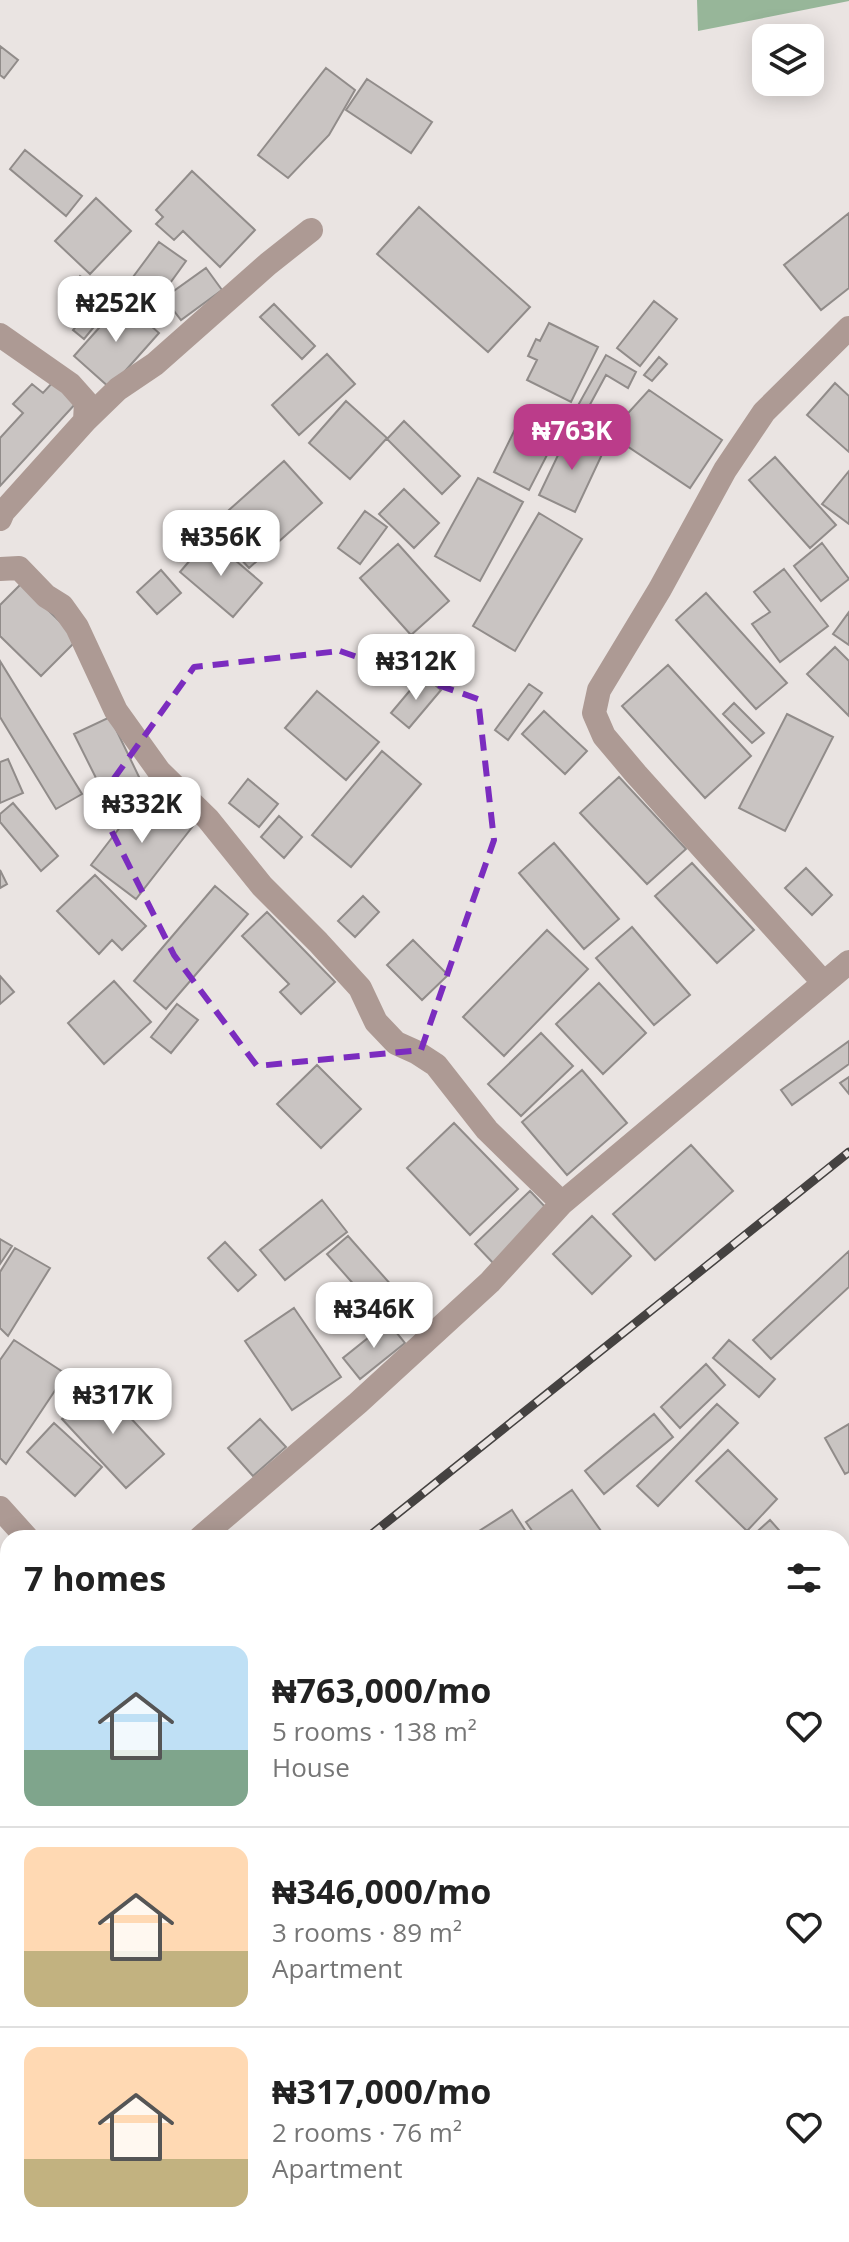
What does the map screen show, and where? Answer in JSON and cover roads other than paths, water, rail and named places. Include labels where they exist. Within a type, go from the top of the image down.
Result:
[{"type":"street","points":[[0,519],[85,421],[118,389],[155,364],[311,230]]},
{"type":"street","points":[[823,982],[636,774],[604,736],[594,713],[599,690],[660,589],[725,470],[764,412],[849,328]]},
{"type":"street","points":[[0,335],[70,384],[86,402],[85,421]]},
{"type":"street","points":[[0,569],[19,568],[46,596],[62,606],[77,627],[116,711],[159,771],[208,819],[262,886],[360,988],[376,1022],[396,1043],[436,1065],[487,1130],[562,1203]]},
{"type":"street","points":[[209,1530],[358,1403],[479,1292],[562,1203],[849,962]]},
{"type":"street","points":[[0,1508],[20,1530]]},
{"type":"railway","points":[[377,1530],[849,1152]]}]
